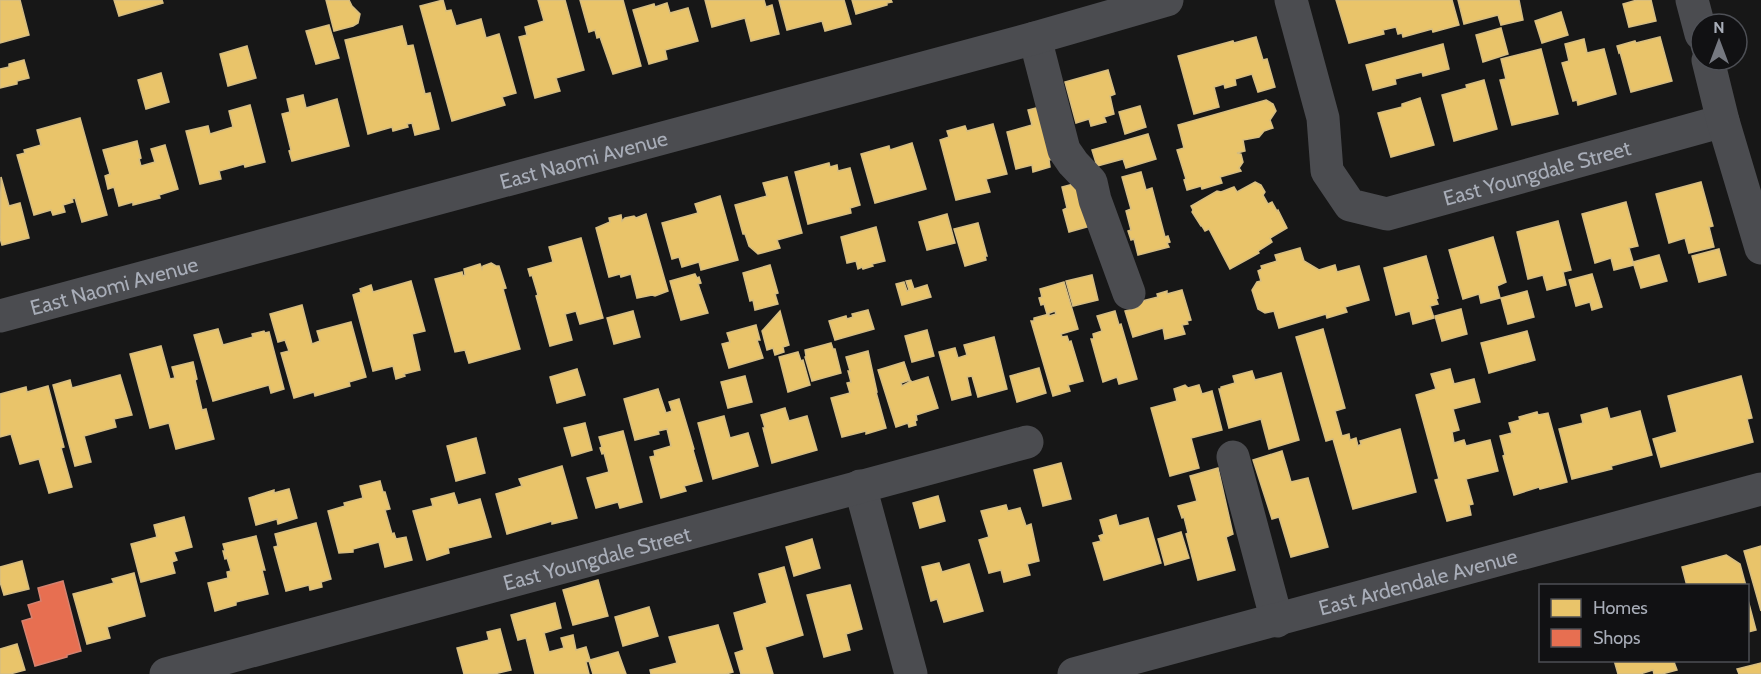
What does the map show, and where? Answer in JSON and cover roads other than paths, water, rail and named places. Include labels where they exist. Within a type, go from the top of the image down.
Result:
[{"type":"street","name":"East Naomi Avenue","points":[[0,316],[1035,38],[1167,0]]},
{"type":"street","name":"East Youngdale Street","points":[[1291,0],[1323,117],[1327,171],[1350,205],[1388,214],[1723,121]]},
{"type":"street","points":[[1035,38],[1064,150],[1091,182],[1095,200],[1129,293]]},
{"type":"street","points":[[1711,72],[1723,121],[1761,248]]},
{"type":"street","name":"East Youngdale Street","points":[[166,674],[1027,442]]},
{"type":"street","points":[[1233,457],[1277,621]]},
{"type":"street","points":[[860,486],[911,674]]},
{"type":"street","name":"East Ardendale Avenue","points":[[1074,674],[1761,489]]}]
